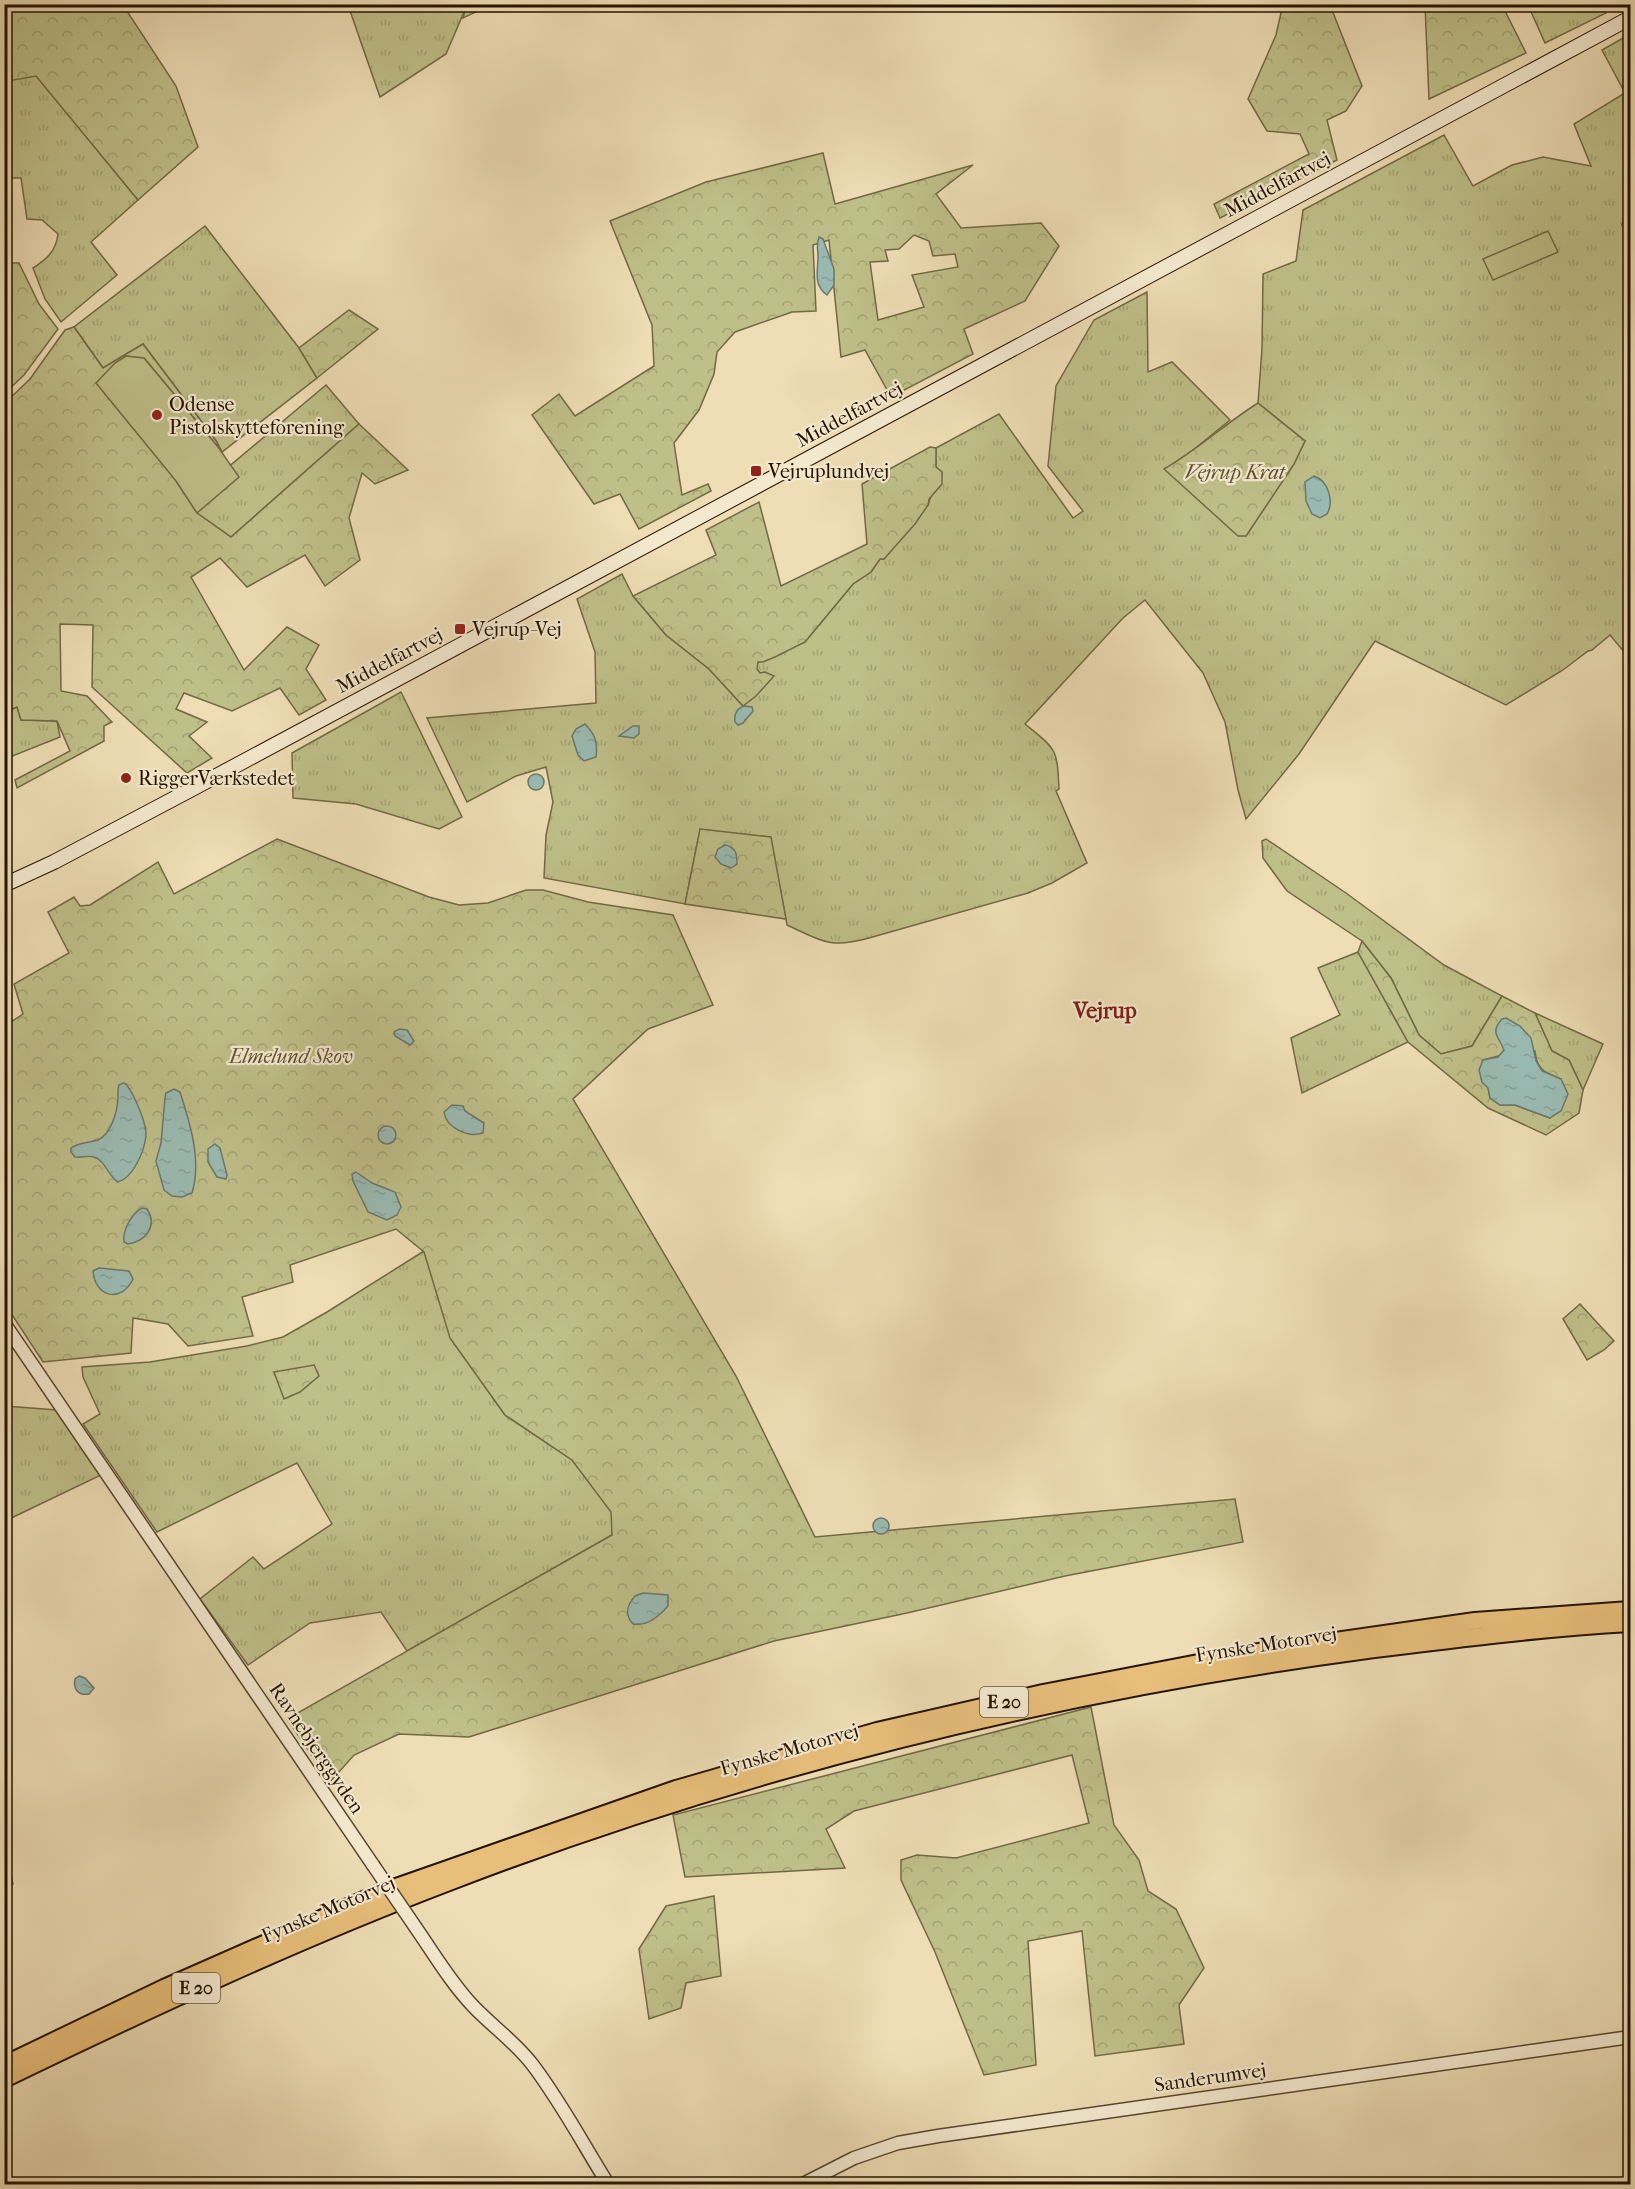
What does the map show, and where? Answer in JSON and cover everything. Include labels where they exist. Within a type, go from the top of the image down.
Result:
[{"type":"highway","name":"Fynske Motorvej","points":[[4,2065],[164,1988],[382,1892],[676,1789],[877,1731],[1043,1693],[1245,1654],[1475,1622],[1630,1610]]},
{"type":"highway","name":"Fynske Motorvej","points":[[4,2079],[172,1998],[391,1905],[610,1825],[784,1770],[977,1721],[1092,1696],[1260,1664],[1554,1628],[1630,1623]]},
{"type":"main road","name":"Middelfartvej","points":[[4,892],[54,862],[1630,18]]},
{"type":"main road","name":"Middelfartvej","points":[[4,885],[54,862]]},
{"type":"street","name":"Ravnebjerggyden","points":[[4,1323],[455,1984],[473,2006],[532,2065],[608,2184]]},
{"type":"street","name":"Sanderumvej","points":[[803,2184],[855,2158],[898,2143],[1630,2037]]},
{"type":"green space","points":[[467,4],[491,4],[491,5],[463,18]]},
{"type":"green space","points":[[1283,4],[1330,5],[1362,86],[1346,111],[1327,120],[1337,160],[1220,218],[1214,204],[1309,154],[1300,134],[1267,131],[1248,99],[1276,35]]},
{"type":"green space","points":[[4,5],[123,5],[176,86],[198,147],[138,200],[36,76],[8,81],[4,54]]},
{"type":"green space","points":[[348,5],[467,5],[446,54],[380,97]]},
{"type":"green space","points":[[1425,5],[1502,5],[1526,53],[1429,99]]},
{"type":"green space","points":[[1528,5],[1602,5],[1606,13],[1545,43]]},
{"type":"green space","points":[[1630,34],[1630,191],[1622,225],[1630,240],[1630,659],[1610,635],[1563,670],[1506,705],[1375,641],[1299,754],[1246,819],[1225,722],[1203,673],[1145,600],[1123,618],[1025,724],[1044,739],[1056,757],[1059,789],[1056,791],[1087,863],[1052,883],[1028,893],[844,943],[826,942],[787,925],[770,837],[700,830],[685,904],[544,878],[546,835],[553,802],[546,767],[516,776],[467,802],[427,718],[596,703],[595,652],[577,599],[622,574],[633,596],[666,635],[709,669],[743,706],[760,673],[756,669],[758,662],[805,642],[853,584],[871,572],[880,559],[884,559],[928,505],[931,495],[942,478],[942,472],[936,467],[936,448],[999,414],[1073,518],[1083,511],[1048,466],[1056,386],[1094,320],[1147,292],[1148,372],[1172,362],[1230,420],[1182,459],[1165,469],[1246,536],[1294,464],[1305,441],[1258,403],[1262,349],[1263,274],[1296,261],[1303,210],[1444,135],[1473,186],[1512,165],[1543,157],[1591,166],[1574,124],[1625,93],[1602,50]]},
{"type":"green space","points":[[4,54],[8,80],[36,75],[138,200],[91,242],[117,275],[61,322],[45,299],[33,268],[50,254],[58,234],[42,220],[27,219],[21,178],[5,178]]},
{"type":"green space","points":[[823,153],[835,204],[973,165],[936,194],[961,228],[1041,223],[1059,246],[1025,301],[964,329],[973,354],[891,397],[865,350],[841,357],[829,240],[813,245],[816,311],[792,312],[735,332],[717,352],[714,374],[699,410],[674,443],[682,495],[708,484],[711,491],[639,529],[620,494],[594,504],[532,415],[559,394],[575,416],[654,366],[652,325],[610,221],[706,182]],"holes":[[[914,235],[929,241],[933,256],[955,254],[958,267],[912,275],[924,307],[878,320],[870,262],[888,261],[885,250],[899,249]]]},
{"type":"green space","points":[[1630,191],[1630,240],[1622,225]]},
{"type":"green space","points":[[205,226],[299,348],[317,378],[222,452],[217,442],[143,344],[103,368],[74,327]]},
{"type":"green space","points":[[1548,231],[1558,252],[1493,280],[1483,259]]},
{"type":"green space","points":[[5,263],[19,263],[39,304],[58,329],[24,375],[5,393]]},
{"type":"green space","points":[[349,310],[378,329],[317,378],[299,348]]},
{"type":"green space","points":[[74,327],[103,368],[143,344],[217,442],[218,447],[144,358],[176,481],[197,513],[231,537],[359,424],[408,470],[375,484],[362,473],[349,518],[360,560],[325,586],[305,555],[247,587],[220,558],[191,577],[244,670],[287,627],[319,645],[306,669],[326,700],[299,715],[280,688],[232,711],[184,693],[176,709],[207,722],[189,736],[212,758],[187,773],[92,687],[93,625],[60,624],[61,691],[87,696],[112,722],[104,726],[104,741],[17,788],[15,780],[70,751],[57,721],[21,720],[17,707],[5,712],[7,661],[4,661],[5,403],[30,379],[65,330]]},
{"type":"green space","name":"Odense Pistolskytteforening","points":[[126,356],[144,358],[218,447],[239,477],[197,513],[176,481],[96,383],[115,363]]},
{"type":"green space","points":[[326,385],[359,424],[231,537],[197,513],[189,500]]},
{"type":"green space","name":"Vejrup Krat","points":[[1258,403],[1305,441],[1294,464],[1246,536],[1238,536],[1164,469]]},
{"type":"green space","points":[[930,447],[936,448],[936,467],[942,472],[942,484],[929,499],[928,505],[915,524],[884,559],[880,559],[871,572],[853,584],[805,642],[775,657],[758,662],[757,669],[760,673],[765,672],[774,676],[756,696],[743,706],[709,669],[666,635],[633,596],[716,555],[706,530],[759,502],[781,586],[867,544],[862,484]]},
{"type":"green space","points":[[401,692],[462,817],[439,829],[356,804],[293,798],[292,753]]},
{"type":"green space","points":[[17,707],[21,720],[57,721],[60,737],[5,759],[5,712]]},
{"type":"green space","points":[[700,829],[771,837],[786,919],[685,904]]},
{"type":"green space","name":"Elmelund Skov","points":[[277,839],[429,897],[459,905],[488,903],[526,890],[543,890],[588,902],[673,915],[713,1005],[648,1029],[573,1099],[736,1376],[815,1537],[1235,1499],[1243,1542],[1065,1576],[774,1641],[469,1737],[399,1734],[354,1755],[330,1782],[287,1719],[612,1535],[611,1512],[572,1460],[505,1415],[450,1338],[424,1252],[396,1229],[290,1265],[293,1282],[242,1297],[253,1336],[188,1346],[168,1324],[133,1318],[131,1353],[43,1362],[5,1304],[5,1026],[23,1014],[14,984],[69,953],[48,912],[74,897],[80,906],[90,905],[158,862],[174,894]]},
{"type":"green space","points":[[1266,839],[1346,893],[1444,965],[1502,996],[1472,1046],[1441,1054],[1419,1035],[1391,978],[1362,941],[1287,891],[1263,858],[1262,841]]},
{"type":"green space","points":[[1362,941],[1391,978],[1419,1035],[1441,1054],[1472,1046],[1502,996],[1535,1013],[1552,1051],[1569,1060],[1583,1090],[1579,1113],[1546,1135],[1488,1108],[1408,1042],[1358,952]],"holes":[[[1503,1046],[1535,1051],[1542,1069],[1561,1079],[1550,1118],[1515,1105],[1500,1105],[1490,1098],[1483,1060],[1502,1055]]]},
{"type":"green space","points":[[1358,952],[1408,1042],[1302,1093],[1291,1038],[1340,1015],[1318,968]]},
{"type":"green space","points":[[1535,1013],[1603,1044],[1583,1090],[1569,1060],[1552,1051]]},
{"type":"green space","points":[[424,1251],[451,1339],[505,1415],[572,1460],[612,1512],[612,1535],[407,1651],[381,1612],[310,1623],[248,1665],[200,1599],[253,1557],[264,1569],[332,1524],[297,1463],[157,1532],[83,1424],[100,1414],[83,1377],[82,1367],[150,1362],[247,1346],[283,1337]]},
{"type":"green space","points":[[1580,1304],[1614,1341],[1587,1360],[1563,1319]]},
{"type":"green space","points":[[314,1365],[319,1376],[300,1392],[284,1399],[274,1372]]},
{"type":"green space","points":[[5,1406],[57,1410],[101,1475],[5,1521]]},
{"type":"green space","points":[[1091,1707],[1114,1825],[1139,1860],[1148,1891],[1176,1909],[1204,1968],[1179,2005],[1184,2044],[1095,2056],[1082,1931],[1028,1941],[1036,2065],[984,2075],[935,1952],[901,1880],[901,1860],[917,1855],[956,1858],[1089,1823],[1072,1755],[854,1811],[826,1829],[845,1868],[685,1877],[673,1815]]},
{"type":"green space","points":[[714,1896],[721,1976],[686,1983],[681,2008],[649,2019],[639,1949],[666,1906]]},
{"type":"water","points":[[819,237],[823,239],[834,269],[834,285],[827,295],[820,287],[817,278]]},
{"type":"water","points":[[1314,476],[1327,487],[1330,498],[1327,514],[1320,518],[1312,514],[1306,501],[1305,482]]},
{"type":"water","points":[[752,707],[753,711],[743,723],[738,725],[735,722],[736,714],[740,708]]},
{"type":"water","points":[[585,724],[595,739],[597,752],[596,757],[584,761],[578,755],[572,736],[576,729]]},
{"type":"water","points":[[633,726],[639,726],[639,734],[634,738],[619,736]]},
{"type":"water","points":[[536,774],[542,776],[544,782],[542,788],[536,790],[530,788],[528,782],[530,776]]},
{"type":"water","points":[[725,845],[732,847],[736,854],[737,864],[731,868],[721,864],[715,857],[718,849]]},
{"type":"water","points":[[1506,1018],[1520,1026],[1531,1038],[1536,1061],[1542,1071],[1561,1079],[1568,1094],[1561,1111],[1550,1118],[1515,1105],[1500,1105],[1490,1098],[1488,1088],[1482,1082],[1479,1070],[1483,1060],[1498,1057],[1504,1050],[1496,1028],[1502,1019]]},
{"type":"water","points":[[399,1029],[407,1030],[414,1041],[410,1045],[395,1036],[394,1032]]},
{"type":"water","points":[[123,1083],[126,1084],[136,1102],[146,1136],[137,1164],[123,1180],[118,1182],[98,1159],[92,1156],[75,1157],[71,1148],[103,1137],[116,1110],[118,1087]]},
{"type":"water","points":[[174,1089],[180,1092],[191,1129],[196,1168],[192,1193],[182,1197],[172,1196],[164,1190],[156,1161],[161,1143],[166,1093]]},
{"type":"water","points":[[452,1105],[463,1106],[465,1111],[484,1123],[483,1133],[465,1133],[453,1127],[444,1112]]},
{"type":"water","points":[[387,1126],[393,1129],[396,1135],[393,1141],[387,1144],[381,1141],[378,1135],[381,1129]]},
{"type":"water","points":[[215,1144],[220,1148],[226,1179],[217,1177],[208,1162],[208,1149]]},
{"type":"water","points":[[356,1172],[372,1183],[395,1192],[401,1207],[397,1215],[387,1220],[368,1212],[353,1181],[352,1174]]},
{"type":"water","points":[[142,1208],[147,1209],[150,1215],[151,1227],[140,1240],[128,1244],[124,1242],[126,1228],[131,1218]]},
{"type":"water","points":[[99,1268],[129,1271],[133,1279],[122,1292],[109,1294],[98,1287],[95,1280],[93,1271]]},
{"type":"water","points":[[878,1518],[884,1518],[889,1526],[887,1532],[878,1534],[873,1529],[873,1523]]},
{"type":"water","points":[[643,1593],[668,1595],[668,1606],[652,1620],[643,1624],[633,1624],[628,1617],[628,1606],[635,1596]]},
{"type":"water","points":[[79,1676],[85,1678],[94,1688],[89,1694],[79,1693],[76,1689],[75,1679]]},
{"type":"water","points":[[4,1860],[9,1866],[13,1884],[7,1892],[5,1892]]},
{"type":"place","name":"Odense Pistolskytteforening","points":[[157,415]]},
{"type":"place","name":"Vejruplundvej","points":[[756,471]]},
{"type":"place","name":"Vejrup-Vej","points":[[460,629]]},
{"type":"place","name":"RiggerVærkstedet","points":[[126,778]]},
{"type":"district","name":"Vejrup","points":[[1105,1010]]}]
